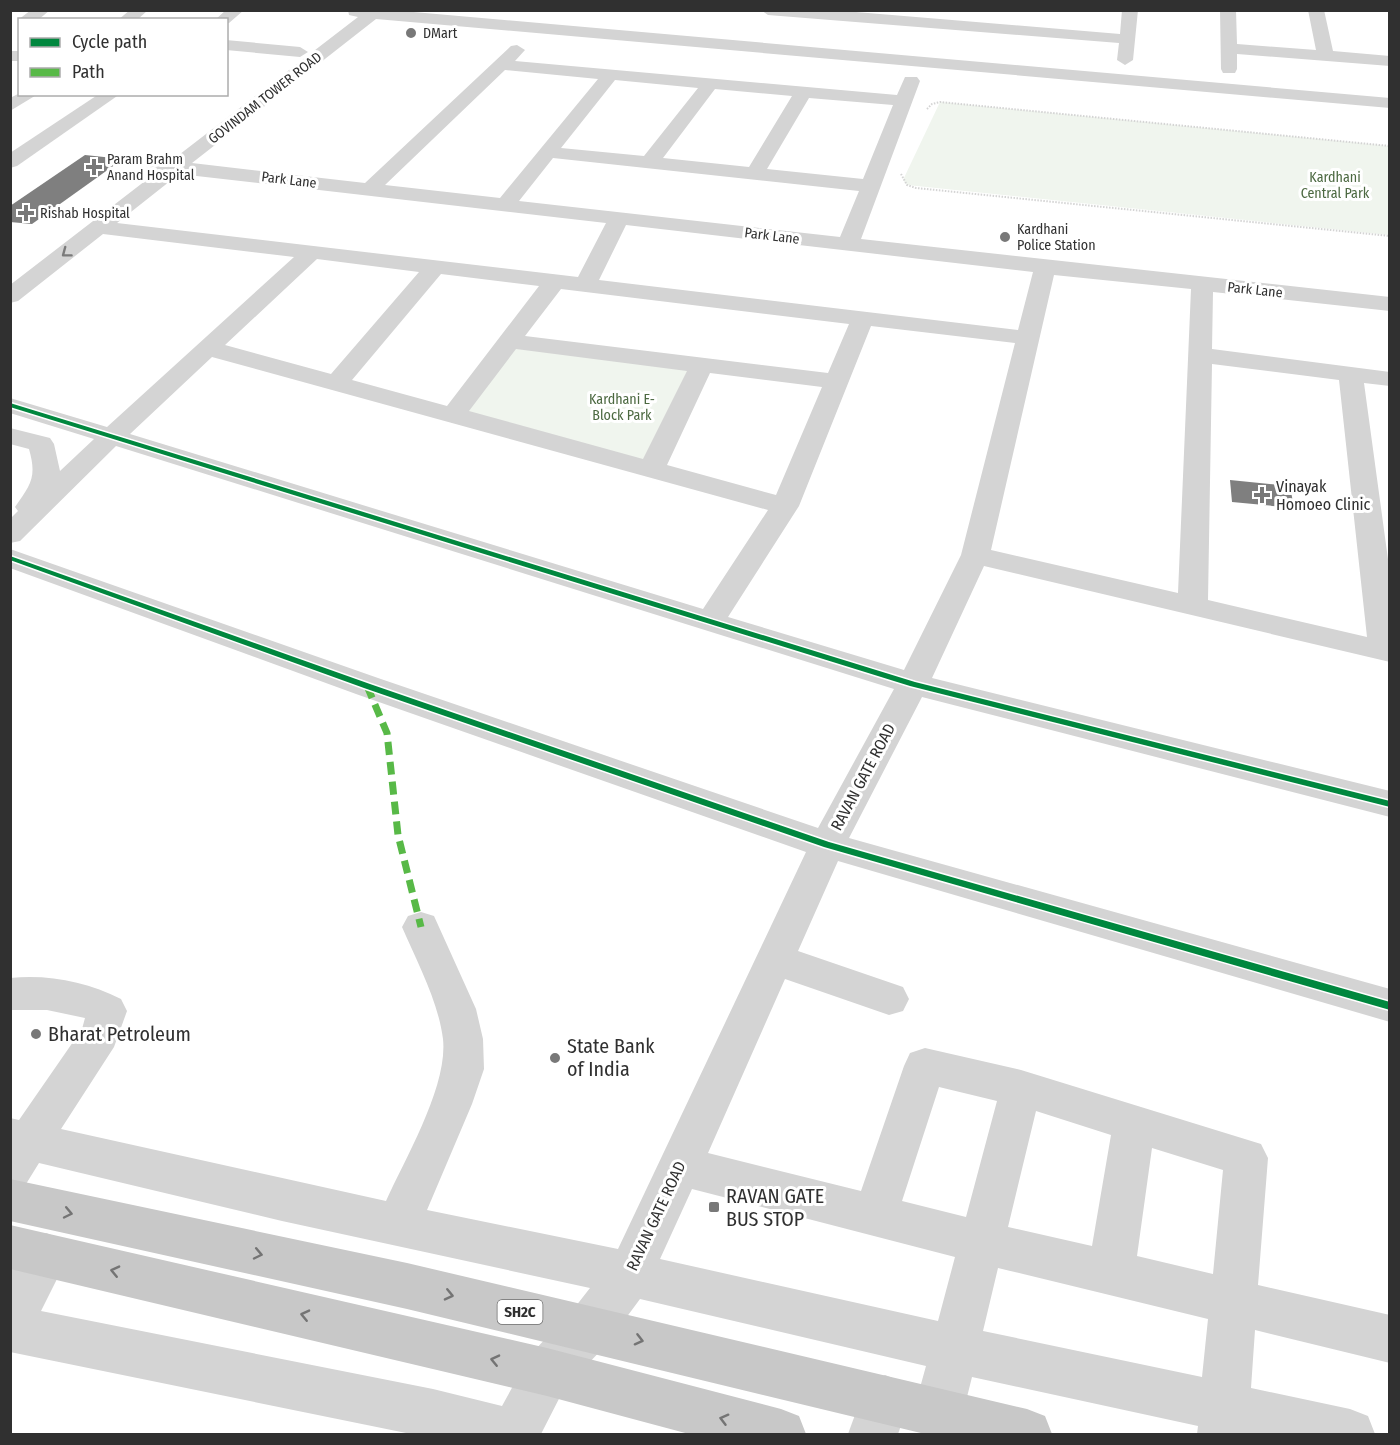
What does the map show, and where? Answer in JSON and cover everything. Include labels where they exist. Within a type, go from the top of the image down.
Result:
[{"type":"main road","name":"SH2C","points":[[10,1200],[589,1328],[879,1417],[938,1413],[1027,1434]]},
{"type":"main road","points":[[28,1251],[547,1372],[781,1434]]},
{"type":"street","points":[[30,18],[43,10]]},
{"type":"street","points":[[768,10],[856,18],[1040,27],[1127,39]]},
{"type":"street","points":[[1123,80],[1130,10]]},
{"type":"street","points":[[1228,10],[1230,89]]},
{"type":"street","points":[[1316,10],[1326,56]]},
{"type":"street","points":[[365,11],[1389,103]]},
{"type":"street","name":"GOVINDAM TOWER ROAD","points":[[13,271],[155,165],[300,52],[365,11]]},
{"type":"street","name":"GOVINDAM TOWER ROAD","points":[[10,296],[177,167],[365,11]]},
{"type":"street","points":[[837,55],[856,18]]},
{"type":"street","points":[[369,190],[540,28]]},
{"type":"street","points":[[228,45],[300,52]]},
{"type":"street","points":[[1229,48],[1389,61]]},
{"type":"street","points":[[848,245],[918,62]]},
{"type":"street","points":[[501,65],[904,101]]},
{"type":"street","points":[[505,205],[609,76]]},
{"type":"street","points":[[650,162],[709,85]]},
{"type":"street","points":[[755,173],[803,93]]},
{"type":"street","points":[[10,106],[27,96]]},
{"type":"street","points":[[10,162],[106,96]]},
{"type":"street","points":[[548,152],[871,186]]},
{"type":"street","points":[[883,154],[908,156]]},
{"type":"street","name":"Park Lane","points":[[155,165],[848,245],[1389,304]]},
{"type":"street","points":[[585,285],[619,218]]},
{"type":"street","points":[[100,227],[1028,338]]},
{"type":"street","points":[[10,535],[112,436],[312,252]]},
{"type":"street","points":[[336,384],[435,267]]},
{"type":"street","name":"RAVAN GATE ROAD","points":[[513,1434],[547,1372],[589,1328],[630,1274],[827,845],[913,684],[975,555],[1045,267]]},
{"type":"street","points":[[13,271],[40,273]]},
{"type":"street","points":[[453,416],[555,281]]},
{"type":"street","points":[[1193,606],[1202,284]]},
{"type":"street","points":[[710,621],[785,506],[863,318]]},
{"type":"street","points":[[509,341],[837,382]]},
{"type":"street","points":[[208,348],[785,506]]},
{"type":"street","points":[[1200,355],[1389,379]]},
{"type":"street","points":[[651,470],[702,365]]},
{"type":"street","points":[[975,555],[1387,651],[1351,374]]},
{"type":"street","points":[[10,405],[913,684],[1389,804]]},
{"type":"street","points":[[10,436],[41,444],[49,472],[42,491],[10,525]]},
{"type":"street","points":[[10,558],[367,686],[827,845],[1389,1006]]},
{"type":"street","points":[[398,1225],[451,1104],[463,1069],[463,1039],[456,1009],[421,927]]},
{"type":"street","points":[[775,959],[889,999]]},
{"type":"street","points":[[10,994],[39,993],[93,1003],[107,1011],[100,1035],[17,1150],[398,1225],[630,1274],[954,1350],[1223,1421],[1350,1434]]},
{"type":"street","points":[[875,1215],[925,1066],[1021,1089],[1246,1158],[1223,1421]]},
{"type":"street","points":[[938,1413],[1021,1089]]},
{"type":"street","points":[[1111,1273],[1134,1125]]},
{"type":"street","points":[[680,1166],[981,1242],[1389,1339]]},
{"type":"street","points":[[10,1320],[28,1251]]},
{"type":"street","points":[[10,1328],[433,1414],[513,1434]]},
{"type":"path","points":[[1389,146],[940,102],[928,107],[901,173],[907,185],[916,188],[1389,236]]},
{"type":"green space","name":"Kardhani Central Park","points":[[940,102],[1389,146],[1389,235],[907,185],[903,180]]},
{"type":"green space","name":"Kardhani E- Block Park","points":[[509,341],[702,365],[651,470],[453,415]]},
{"type":"building","points":[[85,155],[123,159],[32,224],[10,222],[10,206]]},
{"type":"building","points":[[1230,480],[1290,486],[1294,508],[1232,502]]},
{"type":"marked path","points":[[367,686],[387,733],[398,835],[421,927]]},
{"type":"cycle path","points":[[10,405],[913,684],[1390,804]]},
{"type":"cycle path","points":[[10,558],[367,686],[827,845],[1390,1006]]},
{"type":"place","name":"DMart","points":[[411,33]]},
{"type":"place","name":"Param Brahm Anand Hospital","points":[[94,167]]},
{"type":"place","name":"Rishab Hospital","points":[[26,213]]},
{"type":"place","name":"Kardhani Police Station","points":[[1005,237]]},
{"type":"place","name":"Vinayak Homoeo Clinic","points":[[1262,495]]},
{"type":"place","name":"Bharat Petroleum","points":[[36,1034]]},
{"type":"place","name":"State Bank of India","points":[[555,1058]]},
{"type":"place","name":"RAVAN GATE BUS STOP","points":[[714,1207]]}]
